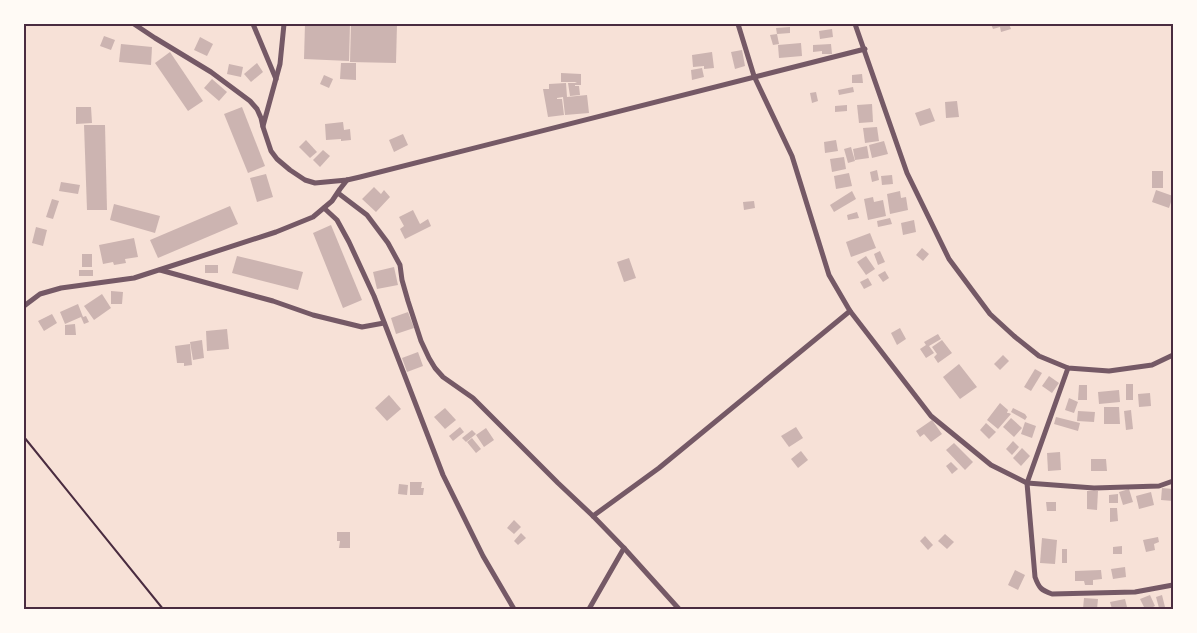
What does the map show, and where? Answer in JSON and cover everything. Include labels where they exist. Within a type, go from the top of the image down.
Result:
[{"type":"street","points":[[134,24],[211,72],[250,101],[257,109],[271,151],[277,159],[305,180],[315,183],[348,180],[865,49]]},
{"type":"street","points":[[253,24],[277,80]]},
{"type":"street","points":[[263,127],[277,80],[284,24]]},
{"type":"street","points":[[738,24],[754,76],[792,156],[829,275],[850,311],[930,416],[991,465],[1026,483],[1094,488],[1159,486],[1173,481]]},
{"type":"street","points":[[856,24],[907,173],[949,259],[990,314],[1039,356],[1068,368],[1109,371],[1152,365],[1173,354]]},
{"type":"street","points":[[24,306],[40,294],[61,288],[134,278],[276,232],[313,217],[332,200],[348,180]]},
{"type":"street","points":[[338,193],[367,216],[388,243],[400,264],[402,280],[421,341],[435,368],[443,377],[473,398],[558,483],[594,516],[679,609]]},
{"type":"street","points":[[324,208],[337,220],[349,242],[374,296],[443,475],[483,556],[514,609]]},
{"type":"street","points":[[160,270],[273,301],[313,315],[362,327],[384,323]]},
{"type":"street","points":[[594,516],[659,468],[850,311]]},
{"type":"street","points":[[1068,368],[1026,483],[1035,577],[1038,584],[1042,591],[1052,594],[1135,592],[1173,584]]},
{"type":"street","points":[[589,609],[624,548]]},
{"type":"path","points":[[24,437],[162,609]]},
{"type":"building","points":[[305,24],[350,24],[349,61],[304,59]]},
{"type":"building","points":[[351,24],[397,24],[396,63],[350,62]]},
{"type":"building","points":[[991,24],[1009,24],[1011,29],[1001,32],[1000,27],[993,29]]},
{"type":"building","points":[[790,27],[790,33],[777,34],[776,28]]},
{"type":"building","points":[[832,29],[833,37],[820,39],[819,31]]},
{"type":"building","points":[[777,34],[779,44],[773,45],[770,35]]},
{"type":"building","points":[[104,36],[115,40],[111,50],[100,46]]},
{"type":"building","points":[[200,37],[213,44],[207,56],[194,50]]},
{"type":"building","points":[[801,43],[802,56],[779,58],[778,45]]},
{"type":"building","points":[[121,44],[152,47],[151,65],[119,62]]},
{"type":"building","points":[[831,44],[832,54],[822,54],[822,51],[813,52],[813,45]]},
{"type":"building","points":[[742,50],[745,66],[735,69],[731,52]]},
{"type":"building","points":[[170,52],[203,101],[188,111],[155,63]]},
{"type":"building","points":[[712,52],[714,68],[704,69],[704,66],[693,67],[692,55]]},
{"type":"building","points":[[257,63],[263,72],[251,82],[244,74]]},
{"type":"building","points":[[341,63],[356,63],[356,80],[340,79]]},
{"type":"building","points":[[229,64],[243,67],[241,77],[227,74]]},
{"type":"building","points":[[702,68],[704,77],[692,80],[691,70]]},
{"type":"building","points":[[561,73],[581,74],[581,85],[575,85],[577,82],[561,82]]},
{"type":"building","points":[[862,74],[863,83],[852,83],[852,75]]},
{"type":"building","points":[[324,75],[333,79],[329,88],[320,84]]},
{"type":"building","points":[[212,79],[227,92],[219,101],[204,88]]},
{"type":"building","points":[[566,83],[567,97],[587,95],[589,113],[565,115],[563,97],[557,99],[562,99],[564,115],[548,117],[543,89],[549,89],[549,84]]},
{"type":"building","points":[[568,83],[575,83],[575,86],[579,86],[580,95],[570,96]]},
{"type":"building","points":[[853,87],[854,92],[839,95],[838,90]]},
{"type":"building","points":[[816,92],[818,101],[812,103],[810,93]]},
{"type":"building","points":[[957,101],[959,117],[946,118],[945,102]]},
{"type":"building","points":[[872,104],[873,122],[859,123],[857,105]]},
{"type":"building","points":[[847,105],[847,111],[835,112],[835,106]]},
{"type":"building","points":[[76,107],[91,107],[92,123],[76,124]]},
{"type":"building","points":[[242,107],[265,166],[248,173],[224,114]]},
{"type":"building","points":[[930,108],[935,121],[920,126],[915,113]]},
{"type":"building","points":[[343,122],[344,130],[350,129],[351,140],[326,140],[325,124]]},
{"type":"building","points":[[84,125],[105,125],[107,210],[87,210]]},
{"type":"building","points":[[877,127],[879,141],[865,143],[863,128]]},
{"type":"building","points":[[403,134],[408,145],[394,152],[389,140]]},
{"type":"building","points":[[306,140],[317,152],[310,158],[299,147]]},
{"type":"building","points":[[836,140],[838,151],[825,153],[824,142]]},
{"type":"building","points":[[884,141],[888,154],[872,158],[869,145]]},
{"type":"building","points":[[867,146],[869,158],[855,160],[853,149]]},
{"type":"building","points":[[851,147],[855,161],[848,163],[844,149]]},
{"type":"building","points":[[323,150],[330,156],[320,167],[313,160]]},
{"type":"building","points":[[844,157],[846,169],[832,172],[830,159]]},
{"type":"building","points":[[877,170],[879,180],[872,182],[870,172]]},
{"type":"building","points":[[1152,171],[1163,171],[1163,188],[1152,188]]},
{"type":"building","points":[[849,173],[852,186],[836,189],[834,176]]},
{"type":"building","points":[[266,174],[273,197],[257,202],[250,178]]},
{"type":"building","points":[[892,175],[893,184],[882,185],[881,176]]},
{"type":"building","points":[[61,182],[80,185],[78,194],[59,191]]},
{"type":"building","points":[[374,187],[381,194],[384,190],[390,197],[376,212],[362,199]]},
{"type":"building","points":[[1156,190],[1173,196],[1169,208],[1152,202]]},
{"type":"building","points":[[852,191],[856,199],[834,212],[830,205]]},
{"type":"building","points":[[900,191],[901,198],[906,197],[908,210],[890,214],[887,194]]},
{"type":"building","points":[[873,197],[874,202],[883,200],[886,216],[868,220],[864,199]]},
{"type":"building","points":[[52,199],[59,201],[53,219],[46,217]]},
{"type":"building","points":[[754,201],[755,208],[744,210],[743,202]]},
{"type":"building","points":[[114,204],[160,216],[155,233],[110,220]]},
{"type":"building","points":[[230,206],[238,224],[158,258],[150,240]]},
{"type":"building","points":[[413,210],[420,224],[428,219],[431,226],[405,239],[400,229],[404,226],[399,217]]},
{"type":"building","points":[[857,212],[859,218],[848,220],[847,215]]},
{"type":"building","points":[[890,218],[892,224],[878,227],[877,221]]},
{"type":"building","points":[[914,220],[916,232],[903,235],[901,223]]},
{"type":"building","points":[[331,225],[362,300],[343,308],[313,233]]},
{"type":"building","points":[[36,227],[47,230],[43,246],[32,243]]},
{"type":"building","points":[[870,233],[876,248],[851,257],[846,242]]},
{"type":"building","points":[[134,238],[138,257],[125,259],[126,263],[114,265],[113,262],[103,264],[99,245]]},
{"type":"building","points":[[922,248],[929,254],[923,261],[916,255]]},
{"type":"building","points":[[880,251],[885,262],[878,265],[874,254]]},
{"type":"building","points":[[82,254],[92,254],[92,267],[82,267]]},
{"type":"building","points":[[237,256],[303,272],[298,290],[232,273]]},
{"type":"building","points":[[866,256],[875,269],[866,275],[857,262]]},
{"type":"building","points":[[629,258],[636,278],[624,282],[617,262]]},
{"type":"building","points":[[205,265],[218,265],[218,273],[205,273]]},
{"type":"building","points":[[394,267],[398,285],[377,289],[373,272]]},
{"type":"building","points":[[79,270],[93,270],[93,276],[79,276]]},
{"type":"building","points":[[885,271],[889,278],[883,282],[878,275]]},
{"type":"building","points":[[868,278],[872,285],[864,289],[860,282]]},
{"type":"building","points":[[111,291],[123,292],[122,304],[111,304]]},
{"type":"building","points":[[102,294],[111,308],[94,320],[84,306]]},
{"type":"building","points":[[78,304],[83,317],[86,316],[89,322],[84,324],[81,317],[65,324],[60,312]]},
{"type":"building","points":[[408,312],[414,328],[396,334],[391,318]]},
{"type":"building","points":[[52,314],[57,323],[44,331],[38,321]]},
{"type":"building","points":[[75,324],[76,335],[65,335],[65,325]]},
{"type":"building","points":[[900,328],[906,339],[897,345],[891,333]]},
{"type":"building","points":[[227,329],[229,349],[207,351],[206,331]]},
{"type":"building","points":[[938,334],[941,339],[929,346],[934,353],[926,358],[920,349],[926,345],[924,342]]},
{"type":"building","points":[[202,340],[204,358],[193,360],[190,342]]},
{"type":"building","points":[[942,340],[952,353],[938,363],[934,357],[937,354],[932,347]]},
{"type":"building","points":[[190,344],[192,365],[184,366],[184,363],[177,363],[175,346]]},
{"type":"building","points":[[418,352],[423,366],[407,372],[402,358]]},
{"type":"building","points":[[1003,355],[1009,361],[1000,370],[994,364]]},
{"type":"building","points":[[959,364],[977,387],[960,399],[943,377]]},
{"type":"building","points":[[1035,369],[1042,373],[1031,391],[1024,387]]},
{"type":"building","points":[[1049,376],[1059,383],[1052,393],[1042,386]]},
{"type":"building","points":[[1126,384],[1133,384],[1133,400],[1126,400]]},
{"type":"building","points":[[1079,385],[1087,385],[1087,400],[1078,400]]},
{"type":"building","points":[[1119,390],[1120,402],[1099,404],[1098,392]]},
{"type":"building","points":[[1150,393],[1151,406],[1139,407],[1138,394]]},
{"type":"building","points":[[389,395],[401,409],[387,421],[375,408]]},
{"type":"building","points":[[1069,398],[1078,402],[1074,413],[1065,410]]},
{"type":"building","points":[[1000,403],[1008,410],[1007,413],[1011,414],[998,429],[987,420]]},
{"type":"building","points":[[1104,407],[1119,407],[1120,424],[1104,424]]},
{"type":"building","points":[[445,408],[456,420],[445,429],[434,417]]},
{"type":"building","points":[[1013,408],[1025,414],[1027,417],[1025,420],[1011,412]]},
{"type":"building","points":[[1131,410],[1133,429],[1126,430],[1124,411]]},
{"type":"building","points":[[1078,411],[1095,412],[1094,422],[1077,421]]},
{"type":"building","points":[[1056,417],[1080,423],[1078,431],[1054,424]]},
{"type":"building","points":[[1011,418],[1022,428],[1014,437],[1003,427]]},
{"type":"building","points":[[932,420],[942,434],[931,442],[924,434],[920,437],[916,431]]},
{"type":"building","points":[[1025,422],[1036,426],[1032,438],[1021,434]]},
{"type":"building","points":[[986,423],[996,432],[989,439],[980,430]]},
{"type":"building","points":[[460,427],[464,432],[453,441],[449,436]]},
{"type":"building","points":[[796,427],[803,438],[789,447],[781,436]]},
{"type":"building","points":[[486,428],[494,440],[484,447],[476,435]]},
{"type":"building","points":[[472,430],[476,434],[466,442],[462,438]]},
{"type":"building","points":[[472,438],[481,449],[476,453],[467,442]]},
{"type":"building","points":[[1013,441],[1019,447],[1012,455],[1006,449]]},
{"type":"building","points":[[954,443],[973,462],[965,470],[946,450]]},
{"type":"building","points":[[1022,448],[1030,456],[1021,466],[1013,458]]},
{"type":"building","points":[[801,451],[808,460],[798,468],[791,459]]},
{"type":"building","points":[[1060,452],[1061,470],[1048,471],[1047,453]]},
{"type":"building","points":[[1091,459],[1106,459],[1107,471],[1091,471]]},
{"type":"building","points":[[951,462],[958,469],[952,474],[946,466]]},
{"type":"building","points":[[410,482],[422,482],[421,488],[424,488],[423,495],[410,495]]},
{"type":"building","points":[[399,484],[408,485],[407,495],[398,494]]},
{"type":"building","points":[[1162,488],[1173,489],[1173,501],[1161,500]]},
{"type":"building","points":[[1129,489],[1133,502],[1123,505],[1119,492]]},
{"type":"building","points":[[1087,491],[1098,491],[1097,510],[1087,509]]},
{"type":"building","points":[[1151,492],[1154,505],[1139,509],[1136,496]]},
{"type":"building","points":[[1118,494],[1118,503],[1109,503],[1109,495]]},
{"type":"building","points":[[1046,502],[1056,502],[1056,511],[1047,511]]},
{"type":"building","points":[[1110,508],[1117,508],[1118,521],[1110,522]]},
{"type":"building","points":[[514,520],[521,527],[514,534],[507,528]]},
{"type":"building","points":[[337,532],[350,532],[350,548],[339,548],[340,541],[337,541]]},
{"type":"building","points":[[521,533],[526,538],[518,545],[514,541]]},
{"type":"building","points":[[945,534],[954,542],[947,549],[938,541]]},
{"type":"building","points":[[925,536],[933,545],[928,550],[920,541]]},
{"type":"building","points":[[1158,537],[1159,542],[1154,544],[1155,550],[1146,552],[1143,540]]},
{"type":"building","points":[[1042,538],[1057,540],[1055,564],[1040,563]]},
{"type":"building","points":[[1122,546],[1122,554],[1113,554],[1113,547]]},
{"type":"building","points":[[1062,549],[1067,549],[1067,563],[1062,563]]},
{"type":"building","points":[[1125,567],[1126,577],[1113,579],[1111,569]]},
{"type":"building","points":[[1015,570],[1025,575],[1018,590],[1008,585]]},
{"type":"building","points":[[1101,570],[1102,579],[1093,580],[1093,585],[1085,585],[1084,581],[1075,581],[1075,571]]},
{"type":"building","points":[[1150,595],[1155,606],[1145,609],[1140,599]]},
{"type":"building","points":[[1162,595],[1165,607],[1159,608],[1156,597]]},
{"type":"building","points":[[1084,598],[1098,599],[1097,609],[1083,609]]},
{"type":"building","points":[[1125,599],[1127,607],[1112,609],[1110,602]]}]
